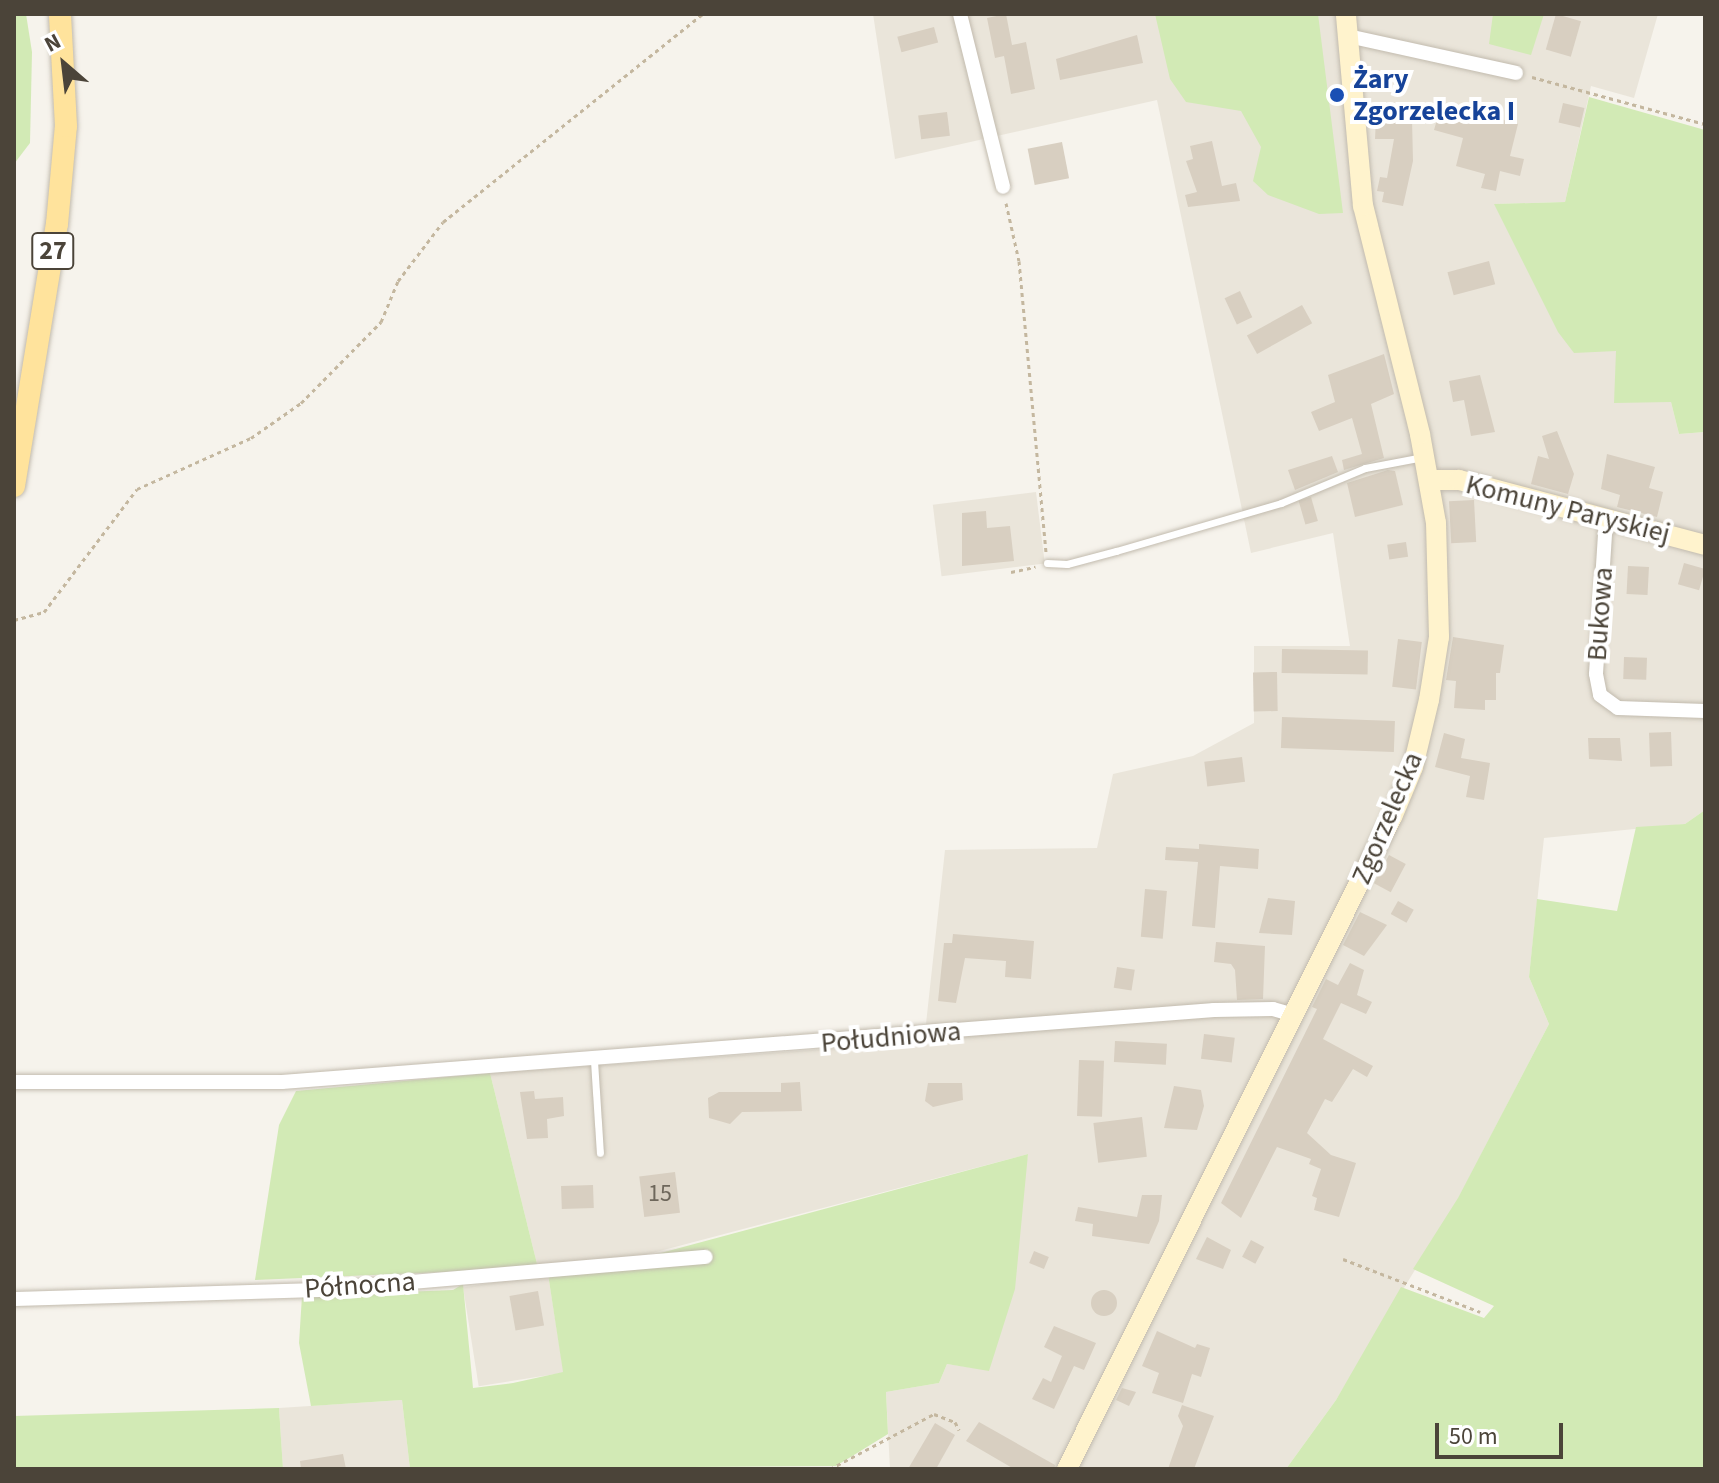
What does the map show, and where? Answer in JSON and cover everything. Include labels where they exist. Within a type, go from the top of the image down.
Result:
[{"type":"main road","name":"27","points":[[14,486],[57,224],[66,126],[60,14]]},
{"type":"street","points":[[960,14],[1003,187]]},
{"type":"street","name":"Zgorzelecka","points":[[1067,1469],[1291,1014],[1352,902],[1413,767],[1439,637],[1441,579],[1430,480],[1363,206],[1346,14]]},
{"type":"street","points":[[1348,36],[1516,73]]},
{"type":"street","name":"Komuny Paryskiej","points":[[1430,480],[1459,480],[1705,545]]},
{"type":"street","name":"Bukowa","points":[[1606,519],[1596,674],[1600,695],[1618,708],[1705,711]]},
{"type":"street","name":"Południowa","points":[[14,1082],[282,1082],[594,1061],[1214,1010],[1273,1009],[1291,1014]]},
{"type":"street","name":"Północna","points":[[14,1299],[319,1290],[706,1257]]},
{"type":"lane","points":[[1047,563],[1067,564],[1116,551],[1281,503],[1365,468],[1425,456]]},
{"type":"lane","points":[[594,1061],[600,1153]]},
{"type":"path","points":[[14,620],[44,612],[137,489],[251,438],[301,403],[381,322],[398,281],[443,222],[703,14]]},
{"type":"path","points":[[1516,73],[1705,124]]},
{"type":"path","points":[[1003,187],[1019,261],[1047,563],[1011,572]]},
{"type":"path","points":[[1343,1259],[1480,1312]]},
{"type":"path","points":[[830,1469],[934,1414],[955,1422],[959,1430]]},
{"type":"shaded area","points":[[873,14],[1658,14],[1634,98],[1591,86],[1565,202],[1495,204],[1616,351],[1671,402],[1679,434],[1705,432],[1705,810],[1685,824],[1544,838],[1529,977],[1549,1024],[1458,1199],[1336,1400],[1286,1469],[890,1469],[886,1392],[939,1383],[947,1364],[989,1370],[1028,1154],[637,1257],[538,1268],[490,1073],[924,1042],[945,850],[1097,848],[1113,774],[1193,756],[1254,723],[1254,646],[1350,646],[1333,533],[1251,553],[1157,100],[895,159]]},
{"type":"shaded area","points":[[1036,492],[1045,563],[942,576],[933,505]]},
{"type":"shaded area","points":[[548,1274],[564,1373],[479,1386],[463,1287]]},
{"type":"shaded area","points":[[402,1400],[410,1469],[283,1469],[279,1408]]},
{"type":"green space","points":[[14,14],[26,14],[32,52],[30,143],[14,164]]},
{"type":"green space","points":[[1155,14],[1318,14],[1343,213],[1319,214],[1268,195],[1253,181],[1261,147],[1241,111],[1186,102],[1170,79]]},
{"type":"green space","points":[[1493,14],[1544,14],[1531,55],[1489,44]]},
{"type":"green space","points":[[1589,97],[1705,130],[1705,432],[1679,434],[1671,402],[1614,403],[1616,351],[1574,353],[1558,332],[1494,204],[1565,202]]},
{"type":"green space","points":[[1705,810],[1705,1469],[1286,1469],[1336,1400],[1401,1287],[1484,1318],[1494,1306],[1413,1269],[1458,1198],[1549,1024],[1529,977],[1537,899],[1617,911],[1636,827],[1685,824]]},
{"type":"green space","points":[[490,1073],[538,1268],[255,1280],[279,1125],[296,1091]]},
{"type":"green space","points":[[1028,1154],[1015,1289],[989,1371],[947,1364],[939,1383],[886,1392],[888,1434],[836,1466],[410,1469],[402,1400],[311,1406],[299,1343],[302,1296],[453,1290],[463,1284],[473,1388],[513,1383],[563,1372],[548,1274],[579,1275]]},
{"type":"green space","points":[[279,1408],[283,1469],[14,1469],[14,1416]]},
{"type":"building","points":[[1006,14],[1012,45],[1026,42],[1035,89],[1011,94],[1004,56],[995,58],[987,18]]},
{"type":"building","points":[[1556,14],[1581,21],[1571,57],[1546,50]]},
{"type":"building","points":[[934,27],[938,42],[901,52],[897,37]]},
{"type":"building","points":[[1137,35],[1143,63],[1060,80],[1056,59]]},
{"type":"building","points":[[1442,102],[1518,124],[1510,156],[1524,159],[1520,176],[1500,171],[1496,191],[1481,188],[1485,174],[1456,166],[1463,138],[1434,130]]},
{"type":"building","points":[[1563,103],[1584,108],[1580,127],[1559,122]]},
{"type":"building","points":[[947,112],[950,136],[921,139],[918,116]]},
{"type":"building","points":[[1376,118],[1412,119],[1413,161],[1403,206],[1382,202],[1384,192],[1377,191],[1380,177],[1387,178],[1394,139],[1375,139]]},
{"type":"building","points":[[1212,141],[1222,186],[1236,183],[1240,201],[1188,207],[1185,195],[1197,192],[1186,161],[1193,159],[1190,146]]},
{"type":"building","points":[[1062,142],[1069,178],[1035,185],[1028,149]]},
{"type":"building","points":[[1489,261],[1495,284],[1454,295],[1447,272]]},
{"type":"building","points":[[1240,291],[1252,317],[1237,324],[1225,298]]},
{"type":"building","points":[[1302,305],[1312,323],[1257,354],[1247,336]]},
{"type":"building","points":[[1384,354],[1394,394],[1371,404],[1384,458],[1344,470],[1342,460],[1362,454],[1352,418],[1319,431],[1311,412],[1335,402],[1328,375]]},
{"type":"building","points":[[1480,375],[1495,432],[1471,436],[1464,400],[1453,402],[1449,381]]},
{"type":"building","points":[[1557,431],[1574,474],[1568,494],[1531,484],[1538,456],[1549,459],[1542,436]]},
{"type":"building","points":[[1607,454],[1655,467],[1649,488],[1663,492],[1657,517],[1617,507],[1620,495],[1601,489]]},
{"type":"building","points":[[1332,456],[1338,472],[1295,490],[1288,470]]},
{"type":"building","points":[[1388,470],[1395,471],[1403,505],[1355,517],[1347,483]]},
{"type":"building","points":[[1311,497],[1318,521],[1305,525],[1299,501]]},
{"type":"building","points":[[1474,500],[1476,542],[1451,543],[1449,501]]},
{"type":"building","points":[[986,511],[987,528],[1010,526],[1014,561],[962,566],[962,513]]},
{"type":"building","points":[[1406,542],[1408,557],[1389,559],[1387,545]]},
{"type":"building","points":[[1684,563],[1705,569],[1699,590],[1678,584]]},
{"type":"building","points":[[1628,566],[1649,567],[1648,595],[1627,594]]},
{"type":"building","points":[[1453,637],[1504,645],[1500,673],[1496,673],[1496,700],[1485,700],[1485,710],[1454,708],[1456,681],[1446,680]]},
{"type":"building","points":[[1398,639],[1422,642],[1416,690],[1392,687]]},
{"type":"building","points":[[1282,649],[1368,651],[1368,674],[1282,673]]},
{"type":"building","points":[[1624,657],[1647,658],[1646,680],[1623,679]]},
{"type":"building","points":[[1253,672],[1277,672],[1278,711],[1254,711]]},
{"type":"building","points":[[1282,717],[1395,721],[1394,752],[1281,748]]},
{"type":"building","points":[[1671,732],[1672,766],[1650,767],[1649,733]]},
{"type":"building","points":[[1444,733],[1465,739],[1461,758],[1490,763],[1484,800],[1466,797],[1470,776],[1435,767]]},
{"type":"building","points":[[1588,738],[1620,738],[1622,761],[1589,759]]},
{"type":"building","points":[[1242,757],[1245,782],[1207,786],[1204,762]]},
{"type":"building","points":[[1199,844],[1259,849],[1258,869],[1220,866],[1215,928],[1192,926],[1198,862],[1165,860],[1166,847],[1199,849]]},
{"type":"building","points":[[1389,855],[1406,864],[1391,892],[1374,883]]},
{"type":"building","points":[[1145,889],[1167,891],[1163,939],[1141,937]]},
{"type":"building","points":[[1268,898],[1295,901],[1292,935],[1259,933]]},
{"type":"building","points":[[1398,901],[1414,910],[1406,923],[1391,914]]},
{"type":"building","points":[[1360,912],[1387,925],[1364,956],[1343,945]]},
{"type":"building","points":[[953,934],[1034,941],[1031,979],[1005,977],[1006,961],[965,958],[956,1003],[938,1001],[944,943],[952,943]]},
{"type":"building","points":[[1216,942],[1265,946],[1263,999],[1237,1000],[1235,970],[1231,964],[1214,962]]},
{"type":"building","points":[[1350,963],[1364,970],[1357,995],[1372,1002],[1366,1014],[1341,1003],[1323,1039],[1373,1066],[1367,1077],[1353,1069],[1332,1102],[1325,1099],[1307,1133],[1331,1155],[1356,1163],[1339,1217],[1314,1210],[1317,1198],[1312,1196],[1321,1169],[1309,1164],[1311,1159],[1277,1147],[1241,1218],[1221,1203],[1317,1009],[1312,1007],[1326,979],[1338,985]]},
{"type":"building","points":[[1117,967],[1135,970],[1131,991],[1114,988]]},
{"type":"building","points":[[1204,1034],[1235,1038],[1232,1063],[1201,1059]]},
{"type":"building","points":[[1115,1041],[1167,1044],[1166,1065],[1114,1062]]},
{"type":"building","points":[[1079,1060],[1104,1061],[1102,1117],[1077,1116]]},
{"type":"building","points":[[800,1082],[802,1111],[742,1112],[730,1124],[709,1118],[708,1098],[719,1092],[781,1092],[781,1083]]},
{"type":"building","points":[[928,1083],[962,1083],[963,1100],[933,1107],[925,1101]]},
{"type":"building","points":[[1174,1086],[1201,1090],[1204,1106],[1197,1130],[1164,1128]]},
{"type":"building","points":[[534,1091],[535,1099],[563,1097],[564,1116],[547,1119],[548,1138],[527,1139],[520,1092]]},
{"type":"building","points":[[1142,1117],[1147,1157],[1098,1163],[1093,1123]]},
{"type":"building","points":[[675,1172],[680,1213],[644,1217],[639,1176]]},
{"type":"building","points":[[593,1185],[594,1208],[562,1209],[561,1186]]},
{"type":"building","points":[[1142,1195],[1162,1195],[1159,1221],[1149,1244],[1092,1236],[1093,1224],[1075,1221],[1078,1207],[1137,1217]]},
{"type":"building","points":[[1207,1237],[1231,1250],[1223,1269],[1196,1259]]},
{"type":"building","points":[[1251,1240],[1264,1247],[1255,1264],[1242,1257]]},
{"type":"building","points":[[1034,1251],[1049,1257],[1044,1269],[1029,1263]]},
{"type":"building","points":[[1104,1290],[1113,1294],[1117,1303],[1113,1312],[1104,1316],[1095,1312],[1091,1303],[1095,1294]]},
{"type":"building","points":[[538,1291],[544,1325],[516,1331],[509,1296]]},
{"type":"building","points":[[1054,1326],[1096,1343],[1084,1370],[1074,1366],[1054,1409],[1032,1399],[1043,1378],[1051,1382],[1062,1356],[1044,1347]]},
{"type":"building","points":[[1157,1331],[1195,1348],[1197,1344],[1210,1348],[1201,1377],[1192,1374],[1183,1403],[1152,1393],[1159,1373],[1142,1366]]},
{"type":"building","points":[[1122,1388],[1136,1392],[1129,1406],[1116,1400]]},
{"type":"building","points":[[1182,1405],[1214,1416],[1194,1469],[1168,1469],[1183,1426],[1178,1416]]},
{"type":"building","points":[[979,1422],[1055,1465],[1054,1469],[1014,1469],[966,1441]]},
{"type":"building","points":[[935,1423],[955,1435],[936,1469],[908,1469]]},
{"type":"building","points":[[343,1454],[346,1469],[301,1469],[300,1461]]},
{"type":"place","name":"Żary Zgorzelecka I","points":[[1337,95]]}]
